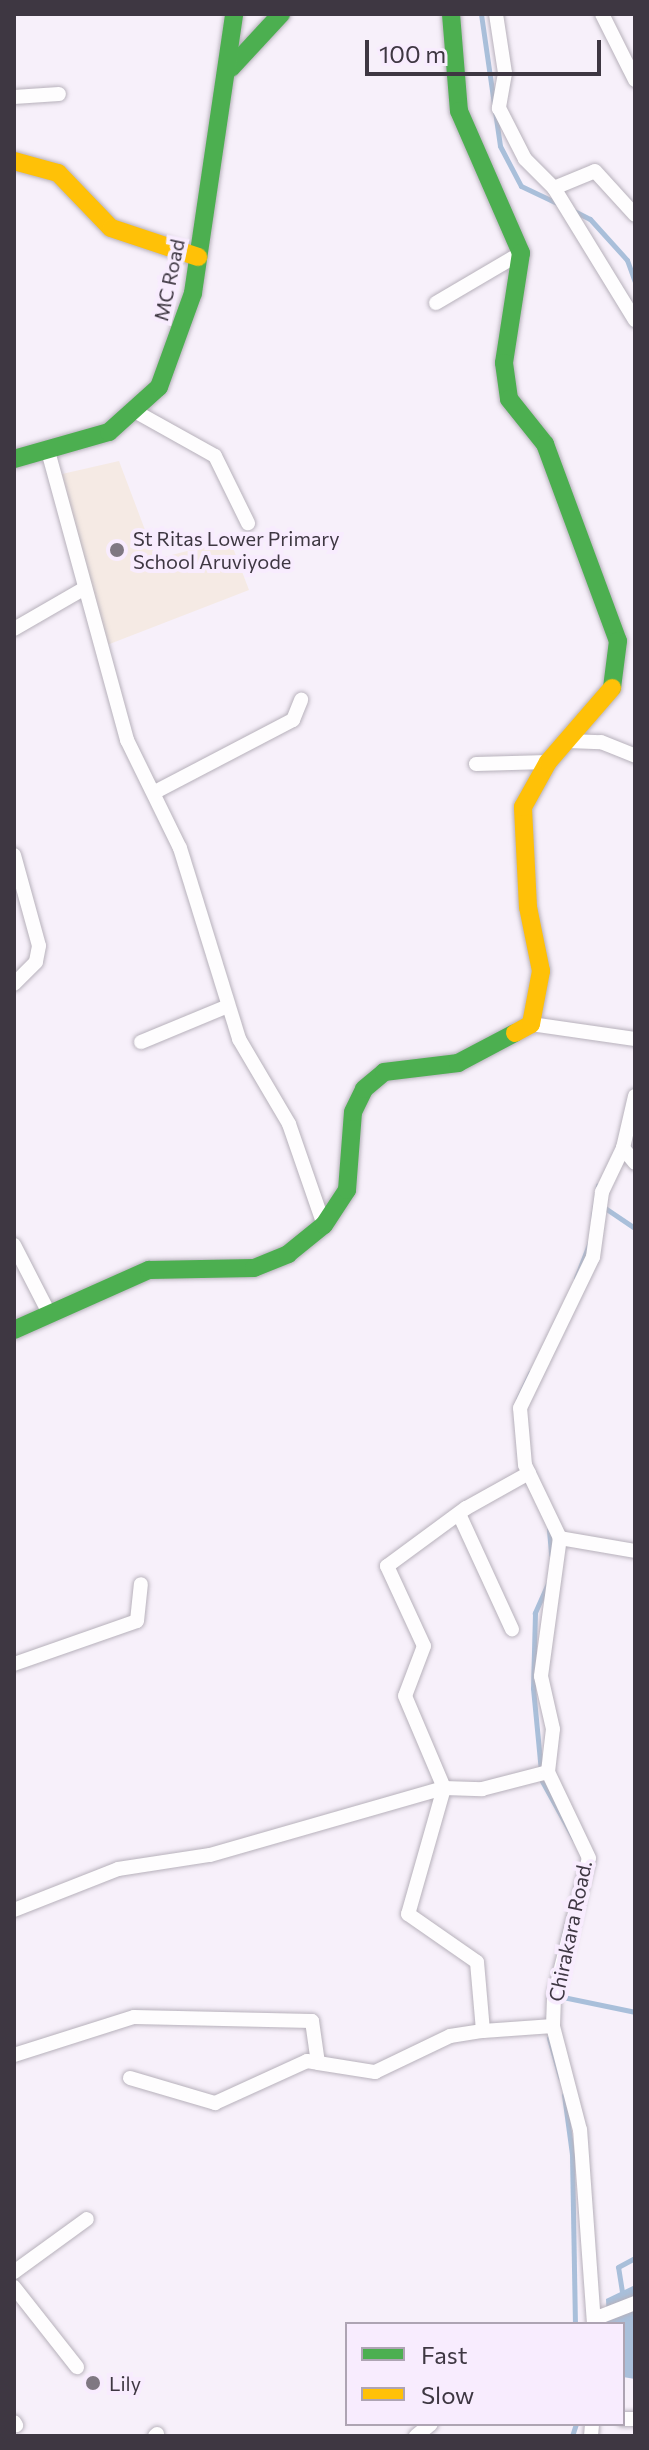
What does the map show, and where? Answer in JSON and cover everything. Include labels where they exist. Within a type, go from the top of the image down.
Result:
[{"type":"street","name":"MC Road","points":[[14,459],[109,432],[138,413],[174,355],[198,257],[231,68],[234,14]]},
{"type":"street","points":[[231,68],[281,14]]},
{"type":"street","points":[[451,14],[459,111],[521,253],[504,363],[509,399],[545,444],[618,641],[617,679],[600,710],[548,762],[523,807],[528,907],[541,971],[531,1024]]},
{"type":"street","points":[[496,14],[505,73],[499,108],[525,159],[554,188],[635,320]]},
{"type":"street","points":[[602,14],[635,80]]},
{"type":"street","points":[[14,97],[59,94]]},
{"type":"street","points":[[14,161],[58,173],[111,228],[198,257]]},
{"type":"street","points":[[554,188],[595,171],[635,215]]},
{"type":"street","points":[[436,303],[521,253]]},
{"type":"street","points":[[138,413],[215,456],[248,523]]},
{"type":"street","points":[[48,451],[127,740],[155,792],[239,1039],[289,1124],[324,1225]]},
{"type":"street","points":[[14,629],[85,588]]},
{"type":"street","points":[[155,792],[293,720],[301,700]]},
{"type":"street","points":[[568,741],[601,742],[635,756]]},
{"type":"street","points":[[476,764],[548,762]]},
{"type":"street","points":[[14,855],[39,946],[36,962],[14,984]]},
{"type":"street","points":[[141,1042],[228,1006]]},
{"type":"street","points":[[14,1330],[149,1270],[254,1268],[324,1225],[347,1190],[353,1112],[364,1089],[384,1072],[458,1063],[531,1024],[635,1039]]},
{"type":"street","points":[[14,1910],[118,1869],[210,1855],[444,1788],[482,1789],[548,1772],[553,1729],[541,1676],[560,1538],[529,1473],[520,1408],[573,1305],[601,1213],[602,1197],[623,1148],[635,1096]]},
{"type":"street","points":[[623,1148],[635,1163]]},
{"type":"street","points":[[14,1245],[49,1313]]},
{"type":"street","points":[[483,2031],[477,1962],[408,1914],[444,1788],[405,1696],[424,1646],[387,1566],[459,1514],[529,1473]]},
{"type":"street","points":[[459,1514],[512,1629]]},
{"type":"street","points":[[560,1538],[635,1551]]},
{"type":"street","points":[[14,1664],[137,1621],[141,1584]]},
{"type":"street","name":"Chirakara Road.","points":[[548,1772],[589,1858],[554,1996],[553,2026],[580,2130],[594,2322]]},
{"type":"street","points":[[14,2055],[134,2017],[312,2021],[318,2063]]},
{"type":"street","points":[[130,2078],[215,2103],[307,2061],[375,2072],[450,2036],[553,2026]]},
{"type":"street","points":[[14,2272],[87,2219]]},
{"type":"street","points":[[14,2287],[77,2367]]},
{"type":"street","points":[[594,2322],[635,2303]]},
{"type":"shaded area","name":"St Ritas Lower Primary School Aruviyode","points":[[119,461],[156,559],[230,540],[249,590],[107,645],[62,474]]},
{"type":"water","points":[[635,2285],[635,2379],[625,2377],[625,2322],[607,2322],[606,2299]]},
{"type":"waterway","points":[[481,14],[500,146],[521,186],[559,204]]},
{"type":"waterway","points":[[572,210],[590,219],[627,260],[635,282]]},
{"type":"waterway","points":[[593,1217],[598,1185]]},
{"type":"waterway","points":[[602,1206],[635,1228]]},
{"type":"waterway","points":[[576,1278],[590,1242]]},
{"type":"waterway","points":[[518,1399],[530,1373]]},
{"type":"waterway","points":[[549,1530],[551,1555]]},
{"type":"waterway","points":[[549,1581],[535,1613],[533,1688],[542,1781],[574,1839]]},
{"type":"waterway","points":[[558,1996],[635,2012]]},
{"type":"waterway","points":[[549,2038],[560,2077]]},
{"type":"waterway","points":[[564,2095],[572,2154],[575,2322]]},
{"type":"waterway","points":[[623,2298],[618,2267],[635,2258]]},
{"type":"waterway","points":[[572,2436],[575,2426]]},
{"type":"traffic: fast","points":[[14,459],[109,432],[159,387],[193,293],[234,14]]},
{"type":"traffic: fast","points":[[231,68],[281,14]]},
{"type":"traffic: fast","points":[[451,14],[459,111],[521,253],[504,363],[509,399],[545,444],[618,641],[612,688]]},
{"type":"traffic: fast","points":[[14,1330],[149,1270],[254,1268],[288,1254],[324,1225],[347,1190],[353,1112],[364,1089],[384,1072],[458,1063],[515,1033]]},
{"type":"traffic: slow","points":[[14,161],[58,173],[111,228],[198,257]]},
{"type":"traffic: slow","points":[[515,1033],[531,1024],[541,971],[528,907],[523,807],[548,762],[612,688]]},
{"type":"place","name":"St Ritas Lower Primary School Aruviyode","points":[[117,550]]},
{"type":"place","name":"Lily","points":[[93,2383]]}]
